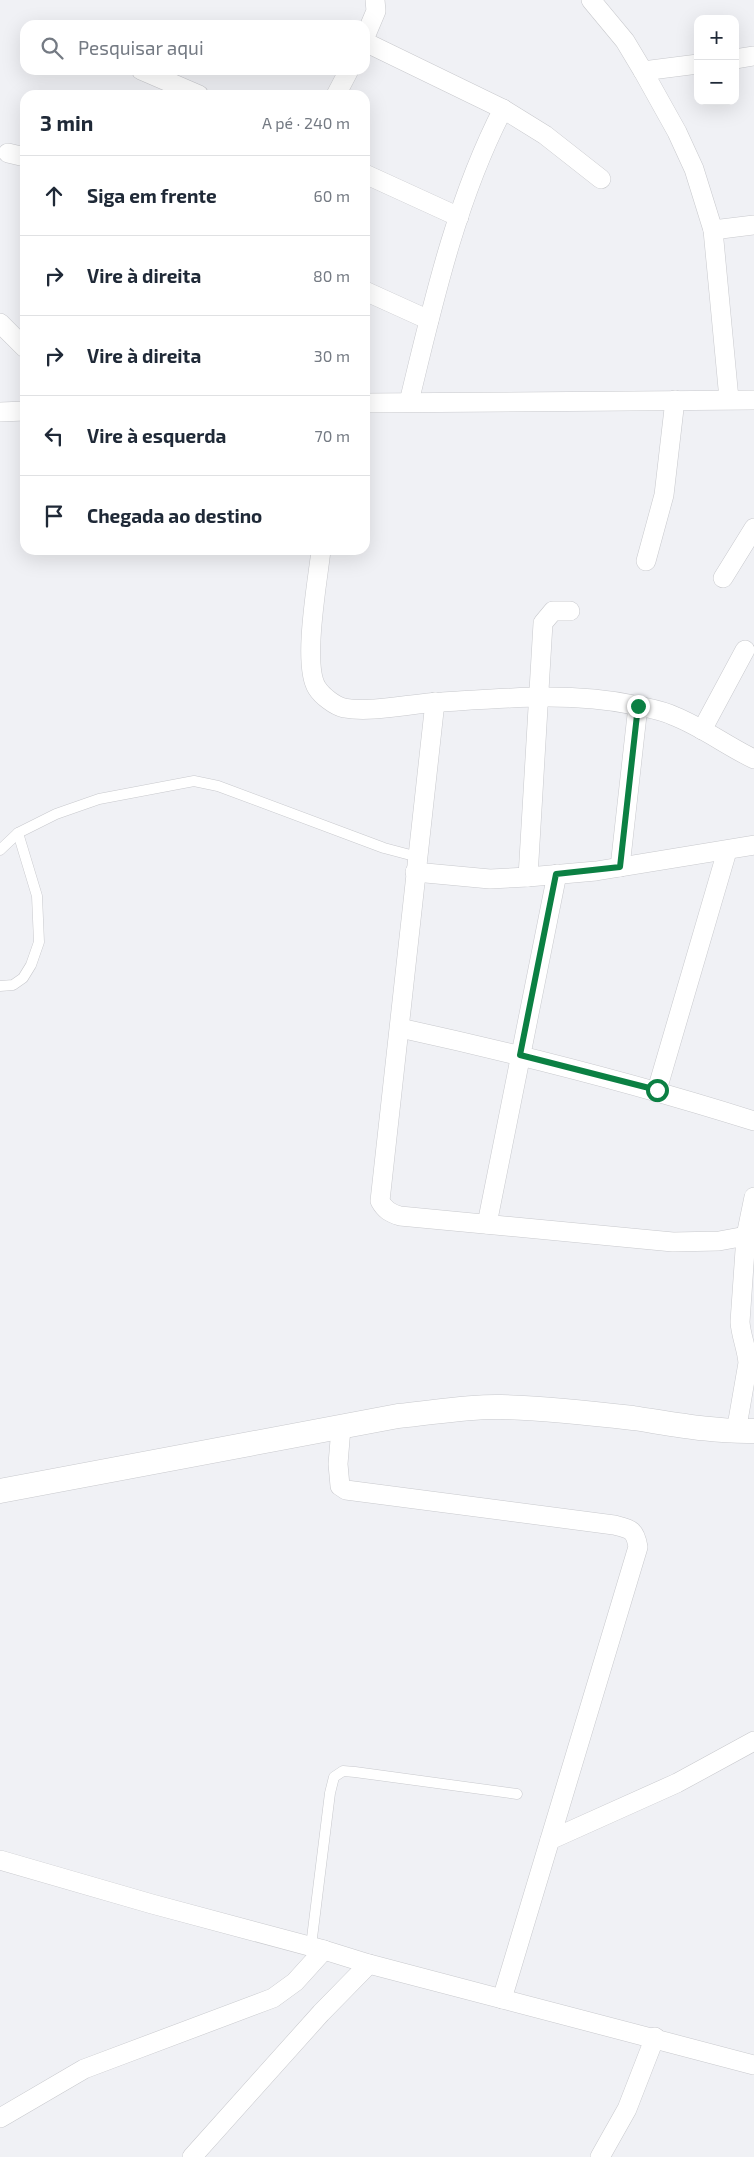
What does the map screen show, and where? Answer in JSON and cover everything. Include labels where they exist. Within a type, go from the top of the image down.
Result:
[{"type":"street","points":[[370,25],[376,11],[376,0]]},
{"type":"street","points":[[591,0],[625,41],[677,132],[694,169],[713,230],[729,399]]},
{"type":"street","points":[[370,44],[503,109],[545,135],[601,179]]},
{"type":"street","points":[[739,58],[754,56]]},
{"type":"street","points":[[643,71],[694,65]]},
{"type":"street","points":[[153,75],[187,90]]},
{"type":"street","points":[[339,90],[346,75]]},
{"type":"street","points":[[409,402],[429,320],[475,167],[503,109]]},
{"type":"street","points":[[370,176],[459,217]]},
{"type":"street","points":[[713,230],[754,225]]},
{"type":"street","points":[[370,293],[429,320]]},
{"type":"street","points":[[0,323],[20,343]]},
{"type":"street","points":[[646,561],[664,496],[676,400]]},
{"type":"street","points":[[370,403],[754,400]]},
{"type":"street","points":[[0,412],[20,411]]},
{"type":"street","points":[[723,578],[754,528]]},
{"type":"street","points":[[320,555],[316,589],[311,668],[316,688],[329,700],[342,708],[363,709],[434,702],[538,697],[608,700],[673,715],[754,759]]},
{"type":"street","points":[[528,877],[543,623],[552,611],[570,611]]},
{"type":"street","points":[[702,730],[745,650]]},
{"type":"street","points":[[434,702],[380,1200],[384,1208],[400,1216],[673,1242],[719,1241],[746,1236]]},
{"type":"street","points":[[620,867],[638,706]]},
{"type":"street","points":[[417,865],[490,879],[528,877],[620,867],[727,851],[754,845]]},
{"type":"street","points":[[657,1090],[727,851]]},
{"type":"street","points":[[487,1224],[556,874]]},
{"type":"street","points":[[400,1028],[520,1055],[657,1090],[754,1121]]},
{"type":"street","points":[[0,1491],[398,1416],[499,1407],[634,1418],[665,1424],[745,1431],[748,1363],[747,1352],[741,1335],[740,1322],[746,1236],[754,1196]]},
{"type":"street","points":[[341,1428],[338,1477],[340,1486],[346,1490],[614,1525],[628,1528],[636,1534],[638,1547],[502,2000]]},
{"type":"street","points":[[550,1840],[677,1783],[754,1741]]},
{"type":"street","points":[[0,1860],[152,1904],[502,2000],[655,2037],[754,2064]]},
{"type":"street","points":[[0,2118],[84,2069],[273,1998],[295,1982],[317,1948]]},
{"type":"street","points":[[192,2157],[320,2012],[369,1964]]},
{"type":"street","points":[[600,2157],[627,2109],[655,2037]]},
{"type":"lane","points":[[0,850],[18,834],[56,814],[99,799],[194,781],[218,786],[384,848],[417,865]]},
{"type":"lane","points":[[0,986],[13,985],[22,978],[31,965],[40,942],[37,896],[18,834]]},
{"type":"lane","points":[[317,1948],[330,1793],[334,1777],[343,1771],[349,1771],[517,1794]]},
{"type":"route","points":[[638,706],[620,867],[556,874],[520,1055],[657,1090]]}]
